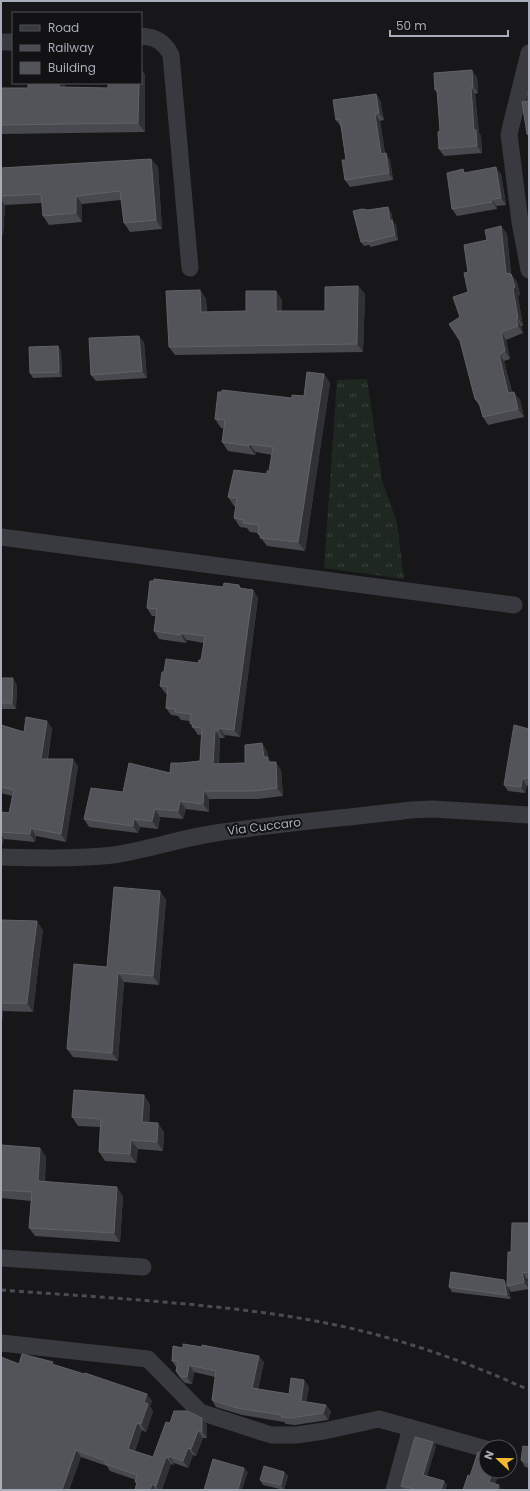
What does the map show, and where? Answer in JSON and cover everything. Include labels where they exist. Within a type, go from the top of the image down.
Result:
[{"type":"street","points":[[142,36],[159,40],[166,45],[171,55],[190,268]]},
{"type":"street","points":[[1,42],[12,42]]},
{"type":"street","points":[[529,53],[510,134],[520,222],[529,270]]},
{"type":"street","points":[[1,537],[514,605]]},
{"type":"street","name":"Via Cuccaro","points":[[1,857],[50,858],[113,855],[210,834],[250,828],[411,810],[433,809],[529,815]]},
{"type":"street","points":[[1,1258],[143,1267]]},
{"type":"street","points":[[1,1343],[148,1359],[200,1412],[271,1435],[296,1435],[379,1420],[478,1447]]},
{"type":"street","points":[[394,1490],[411,1428]]},
{"type":"green space","points":[[367,379],[382,480],[397,523],[404,579],[324,568],[337,380]]},
{"type":"building","points":[[472,70],[473,87],[471,87],[474,130],[476,130],[477,146],[439,149],[438,132],[440,131],[437,89],[435,90],[434,73]]},
{"type":"building","points":[[28,84],[59,84],[59,87],[108,88],[108,84],[139,84],[138,123],[1,125],[1,88],[28,88]]},
{"type":"building","points":[[529,90],[529,136],[527,134],[522,102],[528,101]]},
{"type":"building","points":[[376,94],[379,113],[375,114],[381,154],[386,153],[389,173],[345,180],[342,160],[346,160],[340,119],[336,120],[333,100]]},
{"type":"building","points":[[151,159],[156,220],[124,223],[120,191],[76,196],[76,213],[43,216],[41,194],[1,196],[1,168]]},
{"type":"building","points":[[496,167],[501,198],[492,199],[492,202],[452,209],[447,173],[463,169],[464,173]]},
{"type":"building","points":[[388,207],[390,221],[392,220],[395,235],[368,242],[367,240],[361,242],[353,211]]},
{"type":"building","points":[[501,226],[506,273],[511,274],[515,287],[513,289],[518,326],[501,332],[505,351],[499,354],[508,393],[514,392],[518,409],[483,417],[479,402],[475,399],[460,341],[449,324],[460,317],[453,297],[468,292],[464,273],[468,272],[464,245],[487,240],[485,230]]},
{"type":"building","points":[[358,286],[357,344],[169,347],[166,291],[200,290],[201,312],[246,311],[246,291],[276,291],[276,311],[325,311],[325,287]]},
{"type":"building","points":[[139,336],[142,371],[91,375],[89,338]]},
{"type":"building","points":[[58,346],[59,372],[30,373],[29,347]]},
{"type":"building","points":[[307,372],[324,374],[298,542],[260,538],[261,535],[258,534],[259,525],[243,523],[244,520],[234,518],[237,498],[228,497],[234,470],[267,474],[267,471],[269,471],[273,447],[249,444],[249,446],[222,442],[225,420],[215,419],[218,392],[222,392],[222,390],[292,398],[292,395],[304,396]]},
{"type":"building","points":[[154,579],[223,587],[224,583],[239,585],[239,588],[253,590],[234,730],[219,728],[219,730],[215,730],[213,764],[245,763],[245,745],[262,743],[264,757],[268,757],[268,762],[276,762],[277,788],[253,791],[204,791],[203,804],[180,801],[178,811],[155,809],[152,821],[134,819],[133,826],[84,819],[91,788],[123,792],[129,763],[170,773],[171,763],[200,761],[202,728],[192,727],[193,724],[190,723],[191,714],[175,712],[175,709],[166,708],[168,687],[160,686],[166,659],[198,663],[199,660],[201,660],[205,636],[181,633],[181,635],[154,631],[157,609],[147,608],[150,581],[154,581]]},
{"type":"building","points":[[1,678],[13,678],[12,703],[1,703]]},
{"type":"building","points":[[26,717],[47,721],[41,759],[73,759],[61,834],[31,828],[30,834],[1,832],[1,812],[9,813],[14,790],[1,787],[1,725],[24,732]]},
{"type":"building","points":[[514,725],[529,729],[529,777],[522,779],[521,787],[504,785]]},
{"type":"building","points":[[114,887],[160,891],[153,976],[118,973],[112,1053],[67,1049],[74,964],[107,967]]},
{"type":"building","points":[[1,920],[37,921],[27,1003],[1,1003]]},
{"type":"building","points":[[74,1090],[144,1095],[142,1122],[158,1123],[157,1142],[131,1140],[130,1154],[99,1152],[101,1119],[72,1117]]},
{"type":"building","points":[[1,1145],[40,1148],[38,1181],[117,1187],[114,1233],[29,1228],[32,1192],[1,1190]]},
{"type":"building","points":[[512,1223],[529,1223],[529,1273],[522,1272],[524,1282],[507,1286],[508,1252],[511,1252]]},
{"type":"building","points":[[451,1272],[504,1280],[507,1295],[449,1287]]},
{"type":"building","points":[[183,1344],[202,1347],[202,1345],[259,1356],[252,1388],[289,1394],[291,1378],[304,1380],[301,1401],[326,1405],[323,1413],[291,1418],[281,1417],[282,1415],[237,1408],[212,1400],[216,1371],[189,1365],[187,1377],[180,1376],[176,1371],[178,1361],[172,1361],[173,1346],[183,1348]]},
{"type":"building","points":[[22,1354],[53,1362],[52,1364],[84,1374],[85,1373],[147,1394],[144,1402],[148,1404],[141,1424],[137,1423],[128,1449],[153,1457],[166,1422],[170,1423],[174,1411],[187,1411],[202,1418],[202,1431],[198,1431],[191,1449],[188,1448],[183,1461],[169,1456],[169,1458],[166,1457],[156,1486],[152,1484],[150,1490],[135,1490],[137,1475],[105,1464],[106,1461],[76,1450],[62,1490],[1,1490],[1,1357],[19,1364]]},
{"type":"building","points":[[415,1437],[433,1442],[423,1475],[444,1481],[441,1490],[419,1490],[401,1486]]},
{"type":"building","points":[[523,1446],[529,1447],[529,1463],[521,1460]]},
{"type":"building","points":[[478,1452],[478,1479],[490,1479],[489,1482],[499,1485],[497,1490],[463,1490],[468,1475],[470,1476]]},
{"type":"building","points":[[213,1459],[244,1468],[238,1490],[204,1490]]},
{"type":"building","points":[[264,1466],[284,1472],[281,1485],[260,1480]]},
{"type":"railway","points":[[1,1290],[206,1306],[301,1318],[358,1330],[423,1349],[487,1372],[529,1390]]}]
